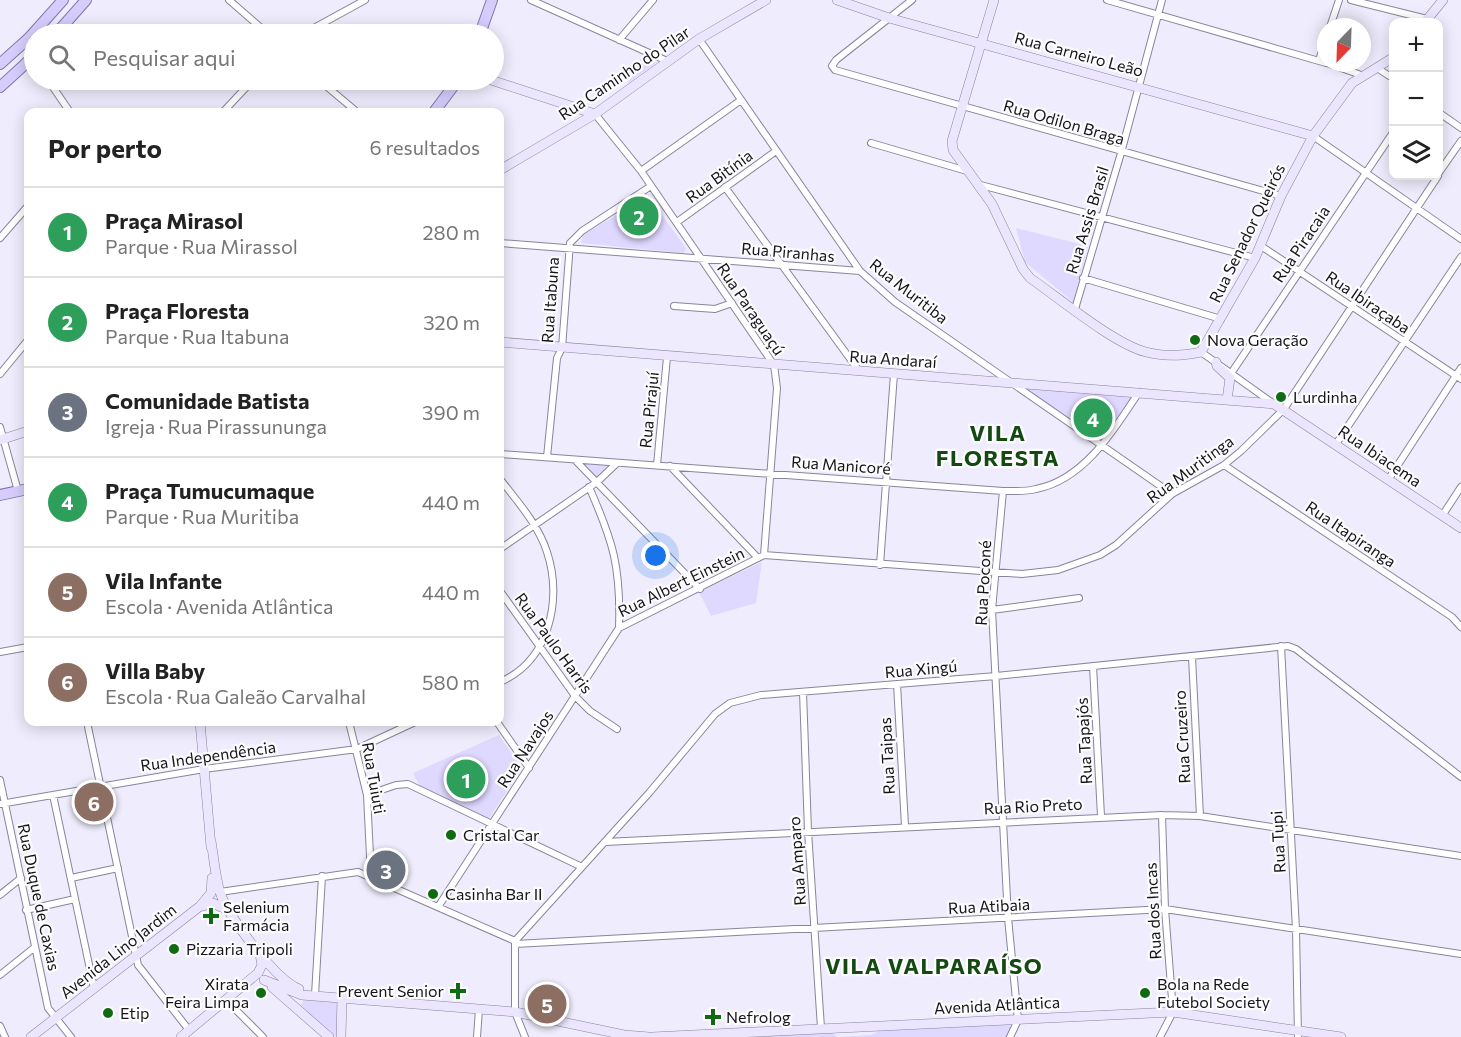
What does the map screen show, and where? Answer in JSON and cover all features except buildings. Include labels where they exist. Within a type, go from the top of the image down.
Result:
[{"type":"main road","points":[[42,24],[63,0]]},
{"type":"main road","points":[[65,24],[86,0]]},
{"type":"main road","points":[[484,24],[492,0]]},
{"type":"main road","points":[[0,64],[24,42]]},
{"type":"main road","points":[[0,87],[24,65]]},
{"type":"main road","points":[[437,108],[450,90]]},
{"type":"main road","points":[[0,495],[23,490]]},
{"type":"street","points":[[229,0],[257,24]]},
{"type":"street","points":[[321,24],[365,0]]},
{"type":"street","points":[[531,0],[667,61]]},
{"type":"street","points":[[619,40],[653,0]]},
{"type":"street","name":"Rua Caminho do Pilar","points":[[504,168],[595,114],[699,39],[766,0]]},
{"type":"street","name":"Rua Carneiro Leão","points":[[837,0],[889,18],[1313,136]]},
{"type":"street","points":[[889,18],[912,0]]},
{"type":"street","points":[[994,0],[952,144],[967,171],[992,204],[1023,269],[1030,278],[1128,346],[1145,352],[1183,356],[1201,352]]},
{"type":"street","points":[[1107,0],[1317,60]]},
{"type":"street","name":"Rua Assis Brasil","points":[[1075,309],[1121,153],[1162,0]]},
{"type":"street","points":[[1333,18],[1339,0]]},
{"type":"street","points":[[1351,0],[1415,18]]},
{"type":"street","points":[[1428,18],[1443,0]]},
{"type":"street","name":"Rua Odilon Braga","points":[[889,18],[836,60],[832,66],[839,72],[1121,153],[1281,196]]},
{"type":"street","name":"Rua Muritiba","points":[[699,39],[860,271],[895,302],[1172,494]]},
{"type":"street","name":"Rua Senador Queirós","points":[[1201,352],[1255,258],[1281,196],[1313,136],[1352,83],[1361,75],[1389,60]]},
{"type":"street","points":[[1377,68],[1389,76]]},
{"type":"street","points":[[1352,72],[1361,75]]},
{"type":"street","points":[[504,84],[595,114]]},
{"type":"street","points":[[55,90],[67,108]]},
{"type":"street","points":[[227,108],[244,90]]},
{"type":"street","points":[[331,90],[352,108]]},
{"type":"street","points":[[641,171],[741,100]]},
{"type":"street","name":"Rua Paraguaçú","points":[[595,114],[641,171],[774,365],[777,388],[761,557]]},
{"type":"street","points":[[1443,115],[1461,128]]},
{"type":"street","points":[[1313,136],[1461,239]]},
{"type":"street","name":"Rua Piracaia","points":[[1232,372],[1389,137]]},
{"type":"street","name":"Rua Muritinga","points":[[1443,168],[1461,141]]},
{"type":"street","points":[[871,143],[967,171]]},
{"type":"street","name":"Rua Bitínia","points":[[677,222],[776,151]]},
{"type":"street","name":"Rua Muritinga","points":[[761,557],[996,574],[1058,570],[1100,555],[1116,545],[1172,494],[1224,465],[1279,406],[1351,307],[1435,180]]},
{"type":"street","points":[[977,184],[1101,215],[1255,258]]},
{"type":"street","name":"Rua Itabuna","points":[[547,457],[557,358],[562,348],[568,247],[582,231],[651,186]]},
{"type":"street","points":[[724,187],[860,373]]},
{"type":"street","points":[[0,238],[24,211]]},
{"type":"street","name":"Rua Piranhas","points":[[504,243],[860,271]]},
{"type":"street","name":"Rua Ibiraçaba","points":[[1260,246],[1459,377]]},
{"type":"street","points":[[1336,444],[1461,257]]},
{"type":"street","points":[[1083,278],[1221,319]]},
{"type":"street","points":[[674,306],[715,309],[732,303]]},
{"type":"street","name":"Rua Andaraí","points":[[504,342],[860,373],[1139,392],[1279,406]]},
{"type":"street","points":[[0,374],[24,345]]},
{"type":"street","name":"Rua Ibiacema","points":[[1201,352],[1461,528]]},
{"type":"street","name":"Rua Pirajuí","points":[[657,465],[668,357]]},
{"type":"street","points":[[1216,362],[1217,366],[1230,378],[1227,400]]},
{"type":"street","points":[[1388,480],[1459,377],[1461,368]]},
{"type":"street","points":[[880,565],[894,374]]},
{"type":"street","name":"Rua Manicoré","points":[[504,454],[1003,491],[1034,490],[1048,486],[1082,466],[1102,444],[1139,392]]},
{"type":"street","points":[[0,427],[23,490]]},
{"type":"street","points":[[3,439],[24,432]]},
{"type":"street","points":[[575,460],[700,589]]},
{"type":"street","points":[[504,546],[597,482],[617,463]]},
{"type":"street","name":"Rua Itapiranga","points":[[1224,465],[1452,617],[1461,627]]},
{"type":"street","points":[[670,466],[761,557]]},
{"type":"street","points":[[504,483],[535,526],[547,551],[554,587],[552,610],[540,649],[520,671],[504,680]]},
{"type":"street","points":[[589,487],[612,542],[620,596],[618,628]]},
{"type":"street","points":[[1442,516],[1461,487]]},
{"type":"street","name":"Rua Poconé","points":[[1003,491],[992,610],[1008,918],[1018,1020]]},
{"type":"street","name":"Rua Albert Einstein","points":[[575,696],[618,628],[761,557]]},
{"type":"street","name":"Rua Paulo Harris","points":[[504,597],[575,696],[590,711],[618,729]]},
{"type":"street","points":[[992,610],[1079,598]]},
{"type":"street","points":[[1281,646],[1296,649],[1461,777]]},
{"type":"street","name":"Rua Xingú","points":[[515,942],[723,707],[761,695],[996,676],[1281,646]]},
{"type":"street","name":"Rua Tupi","points":[[1281,646],[1296,928],[1299,1034]]},
{"type":"street","points":[[0,652],[24,648]]},
{"type":"street","name":"Rua Cruzeiro","points":[[1192,657],[1200,816]]},
{"type":"street","name":"Rua Tapajós","points":[[1094,666],[1101,816]]},
{"type":"street","name":"Rua Taipas","points":[[897,684],[905,826]]},
{"type":"street","name":"Rua Amparo","points":[[803,692],[807,831],[816,929],[821,1028]]},
{"type":"street","name":"Rua Navajos","points":[[438,907],[575,696]]},
{"type":"street","points":[[88,726],[138,964],[189,1030]]},
{"type":"street","points":[[199,907],[213,889],[200,726]]},
{"type":"street","name":"Rua Tuiuti","points":[[350,726],[367,795],[371,876]]},
{"type":"street","name":"Rua Independência","points":[[2,804],[204,769],[357,749],[406,726]]},
{"type":"street","points":[[500,726],[529,768]]},
{"type":"street","name":"Rua Duque de Caxias","points":[[0,780],[2,804],[21,878],[48,1008],[71,1037]]},
{"type":"street","points":[[367,795],[401,784],[408,784],[582,867]]},
{"type":"street","points":[[53,795],[94,988]]},
{"type":"street","name":"Rua Rio Preto","points":[[605,842],[1162,814],[1200,816],[1461,856]]},
{"type":"street","name":"Rua dos Incas","points":[[1162,814],[1165,909],[1173,1012]]},
{"type":"street","points":[[211,841],[220,892],[227,910],[260,954],[288,983],[315,995],[322,876]]},
{"type":"street","points":[[71,878],[118,868]]},
{"type":"street","points":[[220,892],[351,871],[371,876],[515,942],[515,1012],[525,1037]]},
{"type":"street","points":[[0,895],[21,878]]},
{"type":"street","points":[[26,910],[75,899]]},
{"type":"street","name":"Avenida Lino Jardim","points":[[31,1037],[199,907],[213,903],[227,910]]},
{"type":"street","name":"Rua Atibaia","points":[[515,942],[816,929],[1165,909],[1461,954]]},
{"type":"street","points":[[0,975],[35,947]]},
{"type":"street","points":[[181,1037],[226,1000],[260,978],[262,965],[260,954]]},
{"type":"street","points":[[260,978],[329,1037]]},
{"type":"street","name":"Avenida Atlântica","points":[[260,978],[294,993],[515,1012],[618,1034],[651,1037],[1173,1012],[1299,1034],[1341,1037]]},
{"type":"street","points":[[341,1037],[342,998]]},
{"type":"street","points":[[226,1000],[263,1037]]},
{"type":"street","points":[[477,1037],[479,1009]]},
{"type":"street","points":[[1160,1037],[1173,1012]]},
{"type":"street","points":[[1010,1037],[1018,1020]]},
{"type":"street","points":[[0,1026],[6,1037]]},
{"type":"shaded area","points":[[642,57],[656,63],[627,84]]},
{"type":"shaded area","points":[[648,196],[686,248],[684,253],[581,243],[583,235]]},
{"type":"shaded area","points":[[1016,228],[1088,246],[1073,302],[1025,262]]},
{"type":"shaded area","points":[[1019,384],[1133,395],[1101,440]]},
{"type":"shaded area","points":[[580,463],[612,464],[596,479]]},
{"type":"shaded area","points":[[762,562],[756,603],[711,616],[699,592]]},
{"type":"shaded area","points":[[499,735],[522,768],[488,820],[419,785],[413,773]]},
{"type":"shaded area","points":[[304,999],[338,1003],[337,1036],[332,1036],[301,1005]]},
{"type":"shaded area","points":[[1009,1024],[1011,1029],[1007,1037],[837,1037],[872,1035],[880,1030]]},
{"type":"shaded area","points":[[832,1032],[837,1037],[733,1037]]},
{"type":"place","name":"Praça Floresta","points":[[639,216]]},
{"type":"place","name":"Nova Geração","points":[[1195,340]]},
{"type":"place","name":"Lurdinha","points":[[1281,397]]},
{"type":"place","name":"Praça Tumucumaque","points":[[1093,418]]},
{"type":"place","name":"Praça Mirasol","points":[[466,779]]},
{"type":"place","name":"Villa Baby","points":[[94,802]]},
{"type":"place","name":"Cristal Car","points":[[451,835]]},
{"type":"place","name":"Comunidade Batista","points":[[386,870]]},
{"type":"place","name":"Casinha Bar II","points":[[433,894]]},
{"type":"place","name":"Selenium Farmácia","points":[[211,916]]},
{"type":"place","name":"Pizzaria Tripoli","points":[[174,949]]},
{"type":"place","name":"Prevent Senior","points":[[458,991]]},
{"type":"place","name":"Xirata Feira Limpa","points":[[261,993]]},
{"type":"place","name":"Bola na Rede Futebol Society","points":[[1145,993]]},
{"type":"place","name":"Vila Infante","points":[[547,1004]]},
{"type":"place","name":"Etip","points":[[108,1013]]},
{"type":"place","name":"Nefrolog","points":[[713,1017]]},
{"type":"district","name":"VILA FLORESTA","points":[[998,446]]},
{"type":"district","name":"VILA VALPARAÍSO","points":[[934,966]]}]
